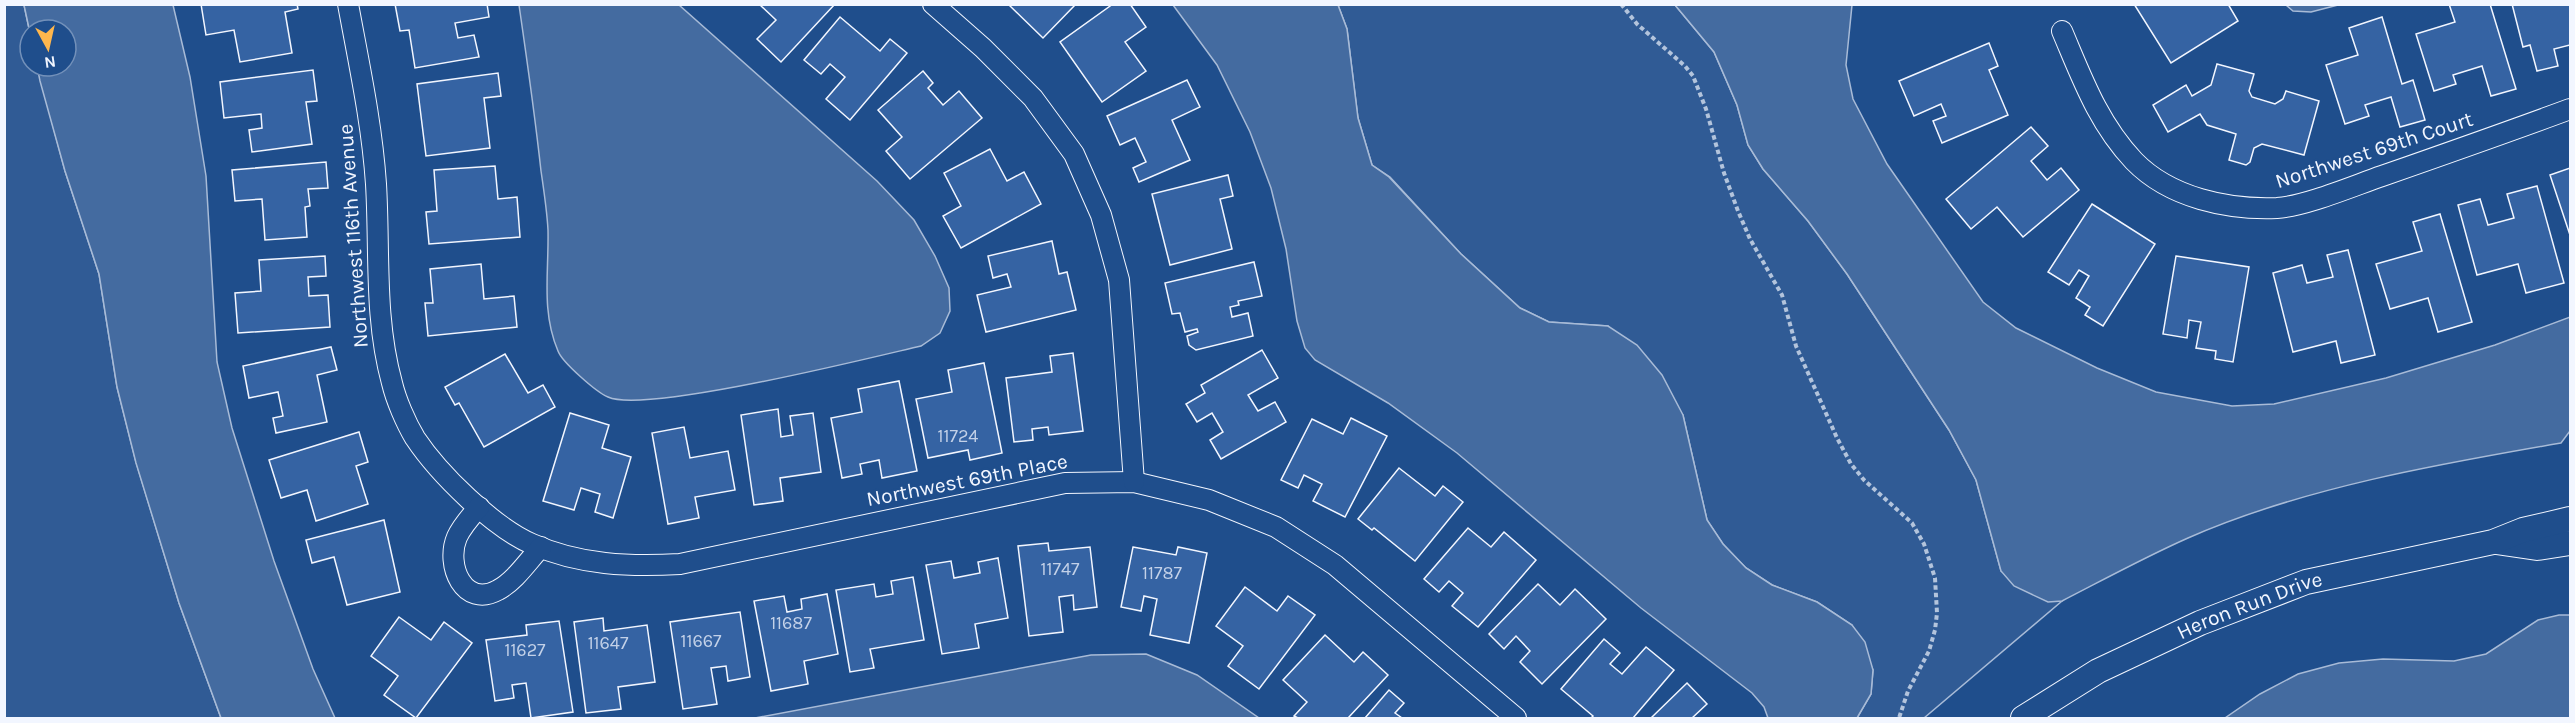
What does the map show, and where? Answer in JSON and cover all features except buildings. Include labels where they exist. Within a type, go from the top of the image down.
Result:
[{"type":"street","name":"Northwest 116th Avenue","points":[[348,4],[364,89],[375,172],[381,332],[392,385],[415,437],[451,480],[479,507],[507,529]]},
{"type":"street","points":[[933,4],[983,48],[1033,98],[1074,154],[1101,216],[1119,280],[1134,482]]},
{"type":"street","name":"Northwest 69th Court","points":[[2062,31],[2095,110],[2136,162],[2164,183],[2203,201],[2244,208],[2280,208],[2333,193],[2571,109]]},
{"type":"street","name":"Northwest 69th Place","points":[[507,529],[541,547],[581,559],[628,567],[680,564],[1065,483],[1134,482],[1209,500],[1276,527],[1335,565],[1516,718]]},
{"type":"street","points":[[479,507],[457,538],[453,555],[455,573],[461,584],[473,592],[487,594],[498,590],[541,547]]},
{"type":"street","name":"Heron Run Drive","points":[[2023,718],[2108,666],[2200,623],[2306,582],[2493,542],[2523,530],[2571,519]]},
{"type":"street","name":"Heron Run Drive","points":[[2493,542],[2537,548],[2571,543]]},
{"type":"path","points":[[1621,4],[1637,24],[1685,66],[1693,76],[1706,109],[1724,173],[1738,211],[1750,239],[1782,295],[1796,346],[1837,438],[1851,464],[1864,480],[1912,523],[1924,544],[1935,578],[1937,613],[1935,630],[1929,651],[1908,691],[1899,718]]},
{"type":"shaded area","points":[[4,5],[24,5],[27,18],[18,18],[18,78],[40,78],[65,171],[99,274],[117,387],[136,462],[179,603],[221,718],[5,718]]},
{"type":"shaded area","points":[[24,5],[173,5],[190,77],[206,176],[217,362],[232,428],[274,561],[313,669],[335,718],[221,718],[179,603],[136,463],[117,387],[99,274],[65,171],[40,81],[39,78],[78,78],[78,18],[27,18]]},
{"type":"shaded area","points":[[519,5],[679,5],[877,181],[914,220],[935,256],[949,288],[950,311],[940,333],[921,346],[809,372],[710,391],[665,398],[630,400],[608,397],[596,389],[572,369],[561,356],[549,321],[547,216]]},
{"type":"shaded area","points":[[1173,5],[1338,5],[1347,29],[1358,118],[1372,165],[1389,177],[1461,254],[1520,308],[1549,322],[1608,326],[1637,345],[1662,375],[1683,415],[1707,520],[1723,544],[1746,568],[1772,585],[1817,602],[1852,625],[1865,642],[1873,670],[1871,694],[1857,718],[1768,718],[1764,707],[1752,693],[1641,608],[1457,453],[1388,403],[1315,360],[1305,348],[1297,321],[1286,249],[1271,188],[1250,132],[1217,65]]},
{"type":"shaded area","points":[[1338,5],[1675,5],[1714,52],[1737,105],[1748,145],[1763,169],[1808,221],[1847,274],[1949,430],[1976,480],[2001,571],[2048,601],[2062,601],[1924,718],[1857,718],[1871,694],[1873,670],[1852,625],[1817,602],[1772,585],[1746,568],[1723,544],[1707,520],[1683,415],[1608,326],[1549,322],[1520,308],[1461,254],[1390,177],[1372,165],[1358,118],[1347,29]]},
{"type":"shaded area","points":[[1675,5],[1852,5],[1846,65],[1853,99],[1887,164],[1983,302],[2016,328],[2097,368],[2156,392],[2232,406],[2274,404],[2386,378],[2495,345],[2570,317],[2570,431],[2561,443],[2371,480],[2231,520],[2140,561],[2062,601],[2048,602],[2014,586],[2001,571],[1976,480],[1949,430],[1847,274],[1808,221],[1763,169],[1748,145],[1737,105],[1714,52]]},
{"type":"shaded area","points":[[2286,5],[2338,5],[2311,12],[2293,11]]},
{"type":"shaded area","points":[[2570,615],[2570,718],[2225,718],[2260,694],[2298,674],[2339,663],[2383,659],[2454,661],[2486,654],[2538,620]]},
{"type":"shaded area","points":[[1146,654],[1197,675],[1259,718],[755,718],[1091,655]]}]
